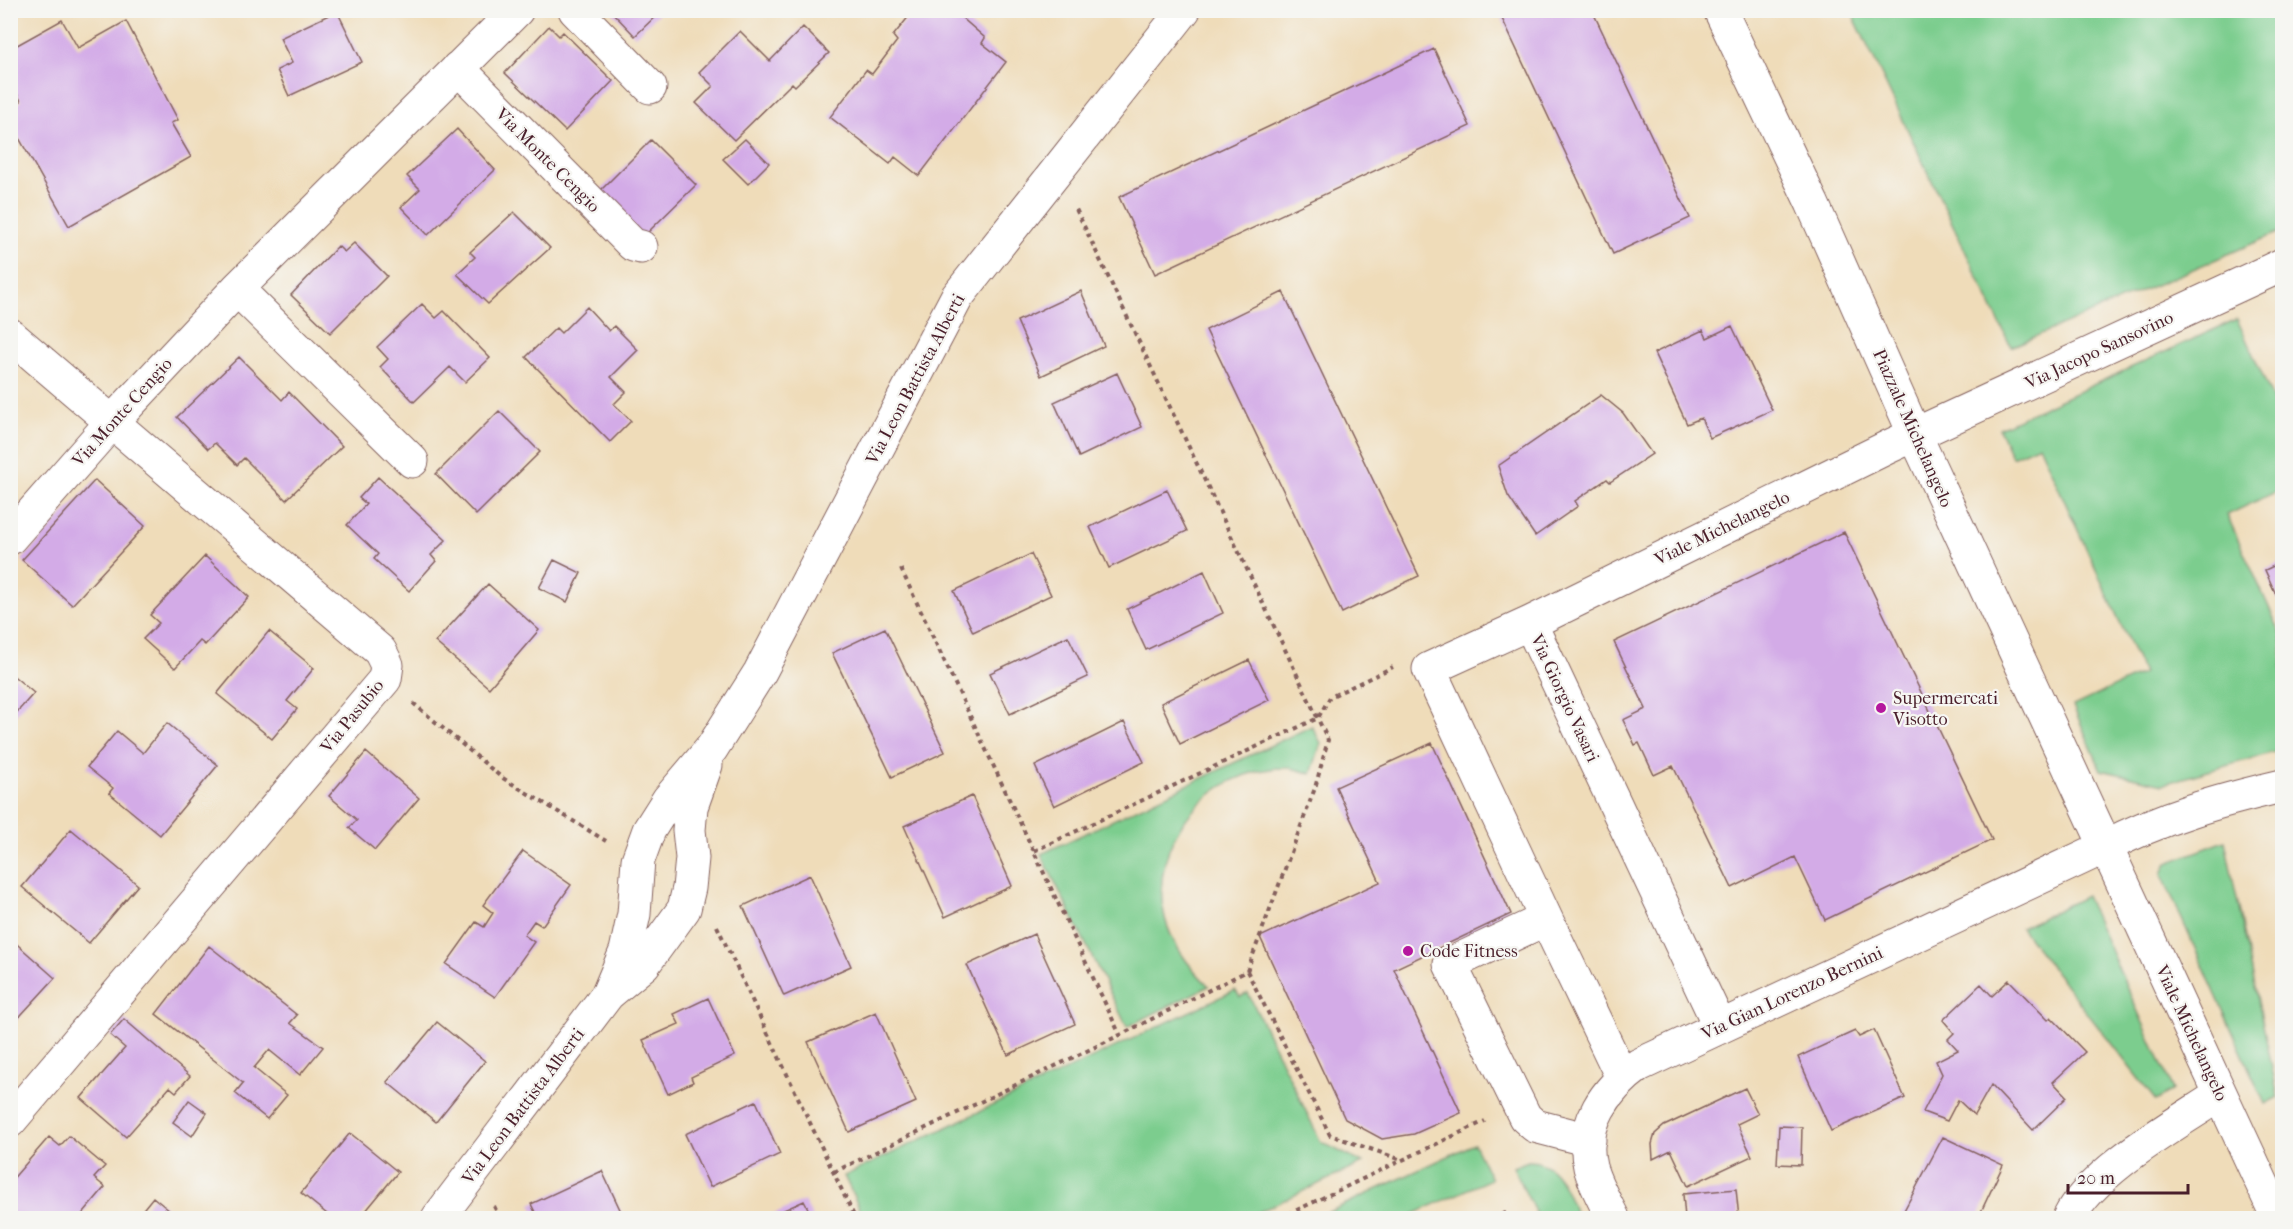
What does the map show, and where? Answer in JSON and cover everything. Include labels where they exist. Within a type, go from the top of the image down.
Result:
[{"type":"street","name":"Via Monte Cengio","points":[[10,538],[112,422],[237,289],[517,10]]},
{"type":"street","points":[[575,10],[650,87]]},
{"type":"street","name":"Via Leon Battista Alberti","points":[[608,994],[626,951],[634,914],[638,860],[649,830],[668,800],[712,748],[760,672],[957,297],[1184,10]]},
{"type":"street","name":"Piazzale Michelangelo","points":[[1720,10],[1812,203],[1915,435],[2105,847]]},
{"type":"street","name":"Via Monte Cengio","points":[[458,68],[633,245],[642,247]]},
{"type":"street","name":"Via Jacopo Sansovino","points":[[1915,435],[2283,265]]},
{"type":"street","points":[[237,289],[412,461]]},
{"type":"street","name":"Via Pasubio","points":[[10,335],[380,651],[387,665],[385,679],[10,1121]]},
{"type":"street","name":"Viale Michelangelo","points":[[1530,622],[1915,435]]},
{"type":"street","name":"Via Giorgio Vasari","points":[[1429,669],[1530,622],[1720,1027]]},
{"type":"street","points":[[1429,669],[1545,919],[1622,1077]]},
{"type":"street","name":"Via Leon Battista Alberti","points":[[438,1218],[608,994],[644,964],[684,909],[692,858],[689,830],[692,807],[712,748]]},
{"type":"street","name":"Via Gian Lorenzo Bernini","points":[[1613,1218],[1591,1169],[1589,1140],[1599,1104],[1622,1077],[1660,1053],[1720,1027],[2133,832],[2170,818],[2283,786]]},
{"type":"street","name":"Viale Michelangelo","points":[[2105,847],[2278,1218]]},
{"type":"street","points":[[1545,919],[1450,964],[1525,1117],[1535,1126],[1589,1140]]},
{"type":"street","points":[[2069,1218],[2098,1181],[2127,1158],[2220,1095]]},
{"type":"path","points":[[834,1172],[1120,1035],[1247,971],[1318,779],[1328,740],[1074,204]]},
{"type":"path","points":[[901,569],[1120,1035]]},
{"type":"path","points":[[1034,851],[1318,718],[1330,698],[1399,665],[1429,669]]},
{"type":"path","points":[[385,679],[501,777],[615,846]]},
{"type":"path","points":[[712,917],[855,1218]]},
{"type":"path","points":[[1247,971],[1330,1135],[1403,1160]]},
{"type":"path","points":[[1280,1218],[1519,1106]]},
{"type":"green space","points":[[1851,11],[2282,11],[2282,231],[2011,347]]},
{"type":"green space","points":[[2237,319],[2282,419],[2282,489],[2227,515],[2282,636],[2282,750],[2163,784],[2101,770],[2073,706],[2143,673],[2039,445],[2012,457],[1999,428]]},
{"type":"green space","points":[[1312,726],[1321,743],[1311,774],[1284,768],[1257,772],[1231,781],[1208,796],[1189,815],[1175,837],[1165,863],[1162,890],[1165,918],[1182,955],[1209,986],[1127,1027],[1041,854]]},
{"type":"green space","points":[[2225,841],[2278,1097],[2265,1104],[2162,875],[2167,863]]},
{"type":"green space","points":[[2086,896],[2173,1090],[2156,1101],[2021,928]]},
{"type":"green space","points":[[1235,990],[1240,997],[1248,993],[1321,1142],[1363,1163],[1246,1218],[864,1218],[844,1176]]},
{"type":"green space","points":[[1474,1144],[1491,1179],[1405,1218],[1316,1218]]},
{"type":"green space","points":[[1528,1161],[1539,1162],[1555,1173],[1561,1180],[1578,1218],[1538,1218],[1513,1167]]},
{"type":"building","points":[[610,10],[662,10],[635,36]]},
{"type":"building","points":[[914,10],[953,10],[985,38],[982,43],[1006,62],[919,176],[895,157],[890,164],[830,117],[866,70],[872,74],[897,41],[893,36]]},
{"type":"building","points":[[1498,10],[1592,10],[1690,218],[1613,254]]},
{"type":"building","points":[[337,11],[362,62],[289,96],[277,70],[292,63],[280,38]]},
{"type":"building","points":[[62,20],[78,48],[126,21],[178,120],[171,123],[191,157],[69,226],[10,122],[10,107],[21,101],[10,82],[10,49]]},
{"type":"building","points":[[549,26],[559,36],[563,32],[613,81],[565,131],[505,73]]},
{"type":"building","points":[[803,27],[829,53],[795,86],[792,83],[734,140],[696,103],[713,86],[699,72],[740,31],[770,61]]},
{"type":"building","points":[[1434,49],[1470,126],[1155,274],[1119,197]]},
{"type":"building","points":[[457,129],[495,170],[428,235],[401,207],[420,189],[407,176]]},
{"type":"building","points":[[745,139],[769,163],[748,184],[723,159]]},
{"type":"building","points":[[651,140],[696,185],[642,238],[598,193]]},
{"type":"building","points":[[514,212],[550,248],[488,304],[457,274],[475,257],[470,252]]},
{"type":"building","points":[[354,243],[387,276],[330,333],[291,295],[338,246],[344,252]]},
{"type":"building","points":[[1081,291],[1104,346],[1041,376],[1017,321]]},
{"type":"building","points":[[1283,292],[1419,576],[1342,613],[1206,330]]},
{"type":"building","points":[[422,304],[436,318],[444,311],[490,358],[465,382],[450,367],[414,402],[380,367],[388,359],[377,347]]},
{"type":"building","points":[[587,307],[609,331],[614,326],[638,350],[611,377],[626,392],[614,404],[631,421],[610,442],[526,357],[556,328],[561,333]]},
{"type":"building","points":[[1732,326],[1772,410],[1710,438],[1701,418],[1687,424],[1654,353],[1703,330],[1707,338]]},
{"type":"building","points":[[239,357],[282,400],[289,392],[342,446],[286,500],[244,458],[237,465],[215,443],[208,449],[177,417]]},
{"type":"building","points":[[1117,373],[1142,427],[1079,457],[1054,402]]},
{"type":"building","points":[[1601,395],[1623,413],[1652,454],[1610,482],[1607,479],[1575,501],[1578,506],[1535,536],[1508,496],[1498,466]]},
{"type":"building","points":[[499,411],[540,452],[476,515],[436,474]]},
{"type":"building","points":[[378,477],[446,540],[431,555],[436,561],[409,591],[374,559],[378,554],[347,525],[366,504],[359,498]]},
{"type":"building","points":[[95,480],[145,526],[72,605],[22,560]]},
{"type":"building","points":[[1167,490],[1187,531],[1109,568],[1090,527]]},
{"type":"building","points":[[1844,532],[1992,840],[1825,920],[1795,857],[1732,888],[1673,766],[1654,775],[1639,743],[1635,745],[1623,720],[1646,709],[1614,642]]},
{"type":"building","points":[[1031,554],[1051,595],[973,632],[954,591]]},
{"type":"building","points":[[205,556],[249,597],[205,645],[200,641],[175,668],[143,639],[159,623],[150,615]]},
{"type":"building","points":[[554,560],[581,573],[567,602],[539,588]]},
{"type":"building","points":[[2282,562],[2282,608],[2265,570]]},
{"type":"building","points":[[1204,571],[1223,613],[1146,650],[1127,609]]},
{"type":"building","points":[[488,584],[539,630],[489,688],[435,642]]},
{"type":"building","points":[[885,628],[945,752],[892,777],[832,653]]},
{"type":"building","points":[[269,631],[314,668],[287,701],[297,709],[272,739],[217,694]]},
{"type":"building","points":[[1068,636],[1088,677],[1010,714],[990,673]]},
{"type":"building","points":[[1249,660],[1269,700],[1180,744],[1161,703]]},
{"type":"building","points":[[10,673],[34,693],[10,720]]},
{"type":"building","points":[[1124,722],[1144,762],[1054,806],[1035,766]]},
{"type":"building","points":[[167,723],[218,765],[160,835],[109,793],[113,788],[87,767],[117,731],[143,753]]},
{"type":"building","points":[[1432,743],[1511,914],[1394,969],[1461,1113],[1414,1134],[1382,1139],[1345,1119],[1260,937],[1380,882],[1336,787]]},
{"type":"building","points":[[366,752],[419,798],[375,850],[349,828],[357,820],[329,796]]},
{"type":"building","points":[[972,796],[1012,886],[945,917],[904,826]]},
{"type":"building","points":[[71,829],[138,885],[89,943],[22,887]]},
{"type":"building","points":[[523,851],[571,885],[542,926],[534,921],[524,935],[534,942],[495,997],[446,964],[476,922],[484,927],[493,913],[483,905]]},
{"type":"building","points":[[810,875],[851,966],[784,996],[743,906]]},
{"type":"building","points":[[1034,934],[1075,1024],[1008,1055],[967,965]]},
{"type":"building","points":[[10,938],[55,978],[10,1027]]},
{"type":"building","points":[[209,946],[297,1015],[290,1023],[323,1047],[300,1075],[269,1050],[254,1068],[287,1095],[267,1119],[235,1093],[243,1083],[156,1014]]},
{"type":"building","points":[[2009,980],[2048,1020],[2051,1017],[2085,1052],[2053,1082],[2067,1097],[2033,1130],[1991,1085],[1974,1115],[1958,1100],[1947,1121],[1923,1112],[1942,1074],[1936,1061],[1958,1050],[1948,1039],[1954,1033],[1943,1020],[1981,984],[1992,996]]},
{"type":"building","points":[[708,998],[735,1056],[691,1077],[693,1082],[668,1094],[643,1040],[679,1024],[674,1014]]},
{"type":"building","points":[[876,1012],[916,1102],[849,1132],[808,1042]]},
{"type":"building","points":[[124,1019],[190,1076],[176,1092],[170,1087],[126,1137],[81,1098],[125,1048],[110,1035]]},
{"type":"building","points":[[437,1022],[485,1061],[436,1122],[387,1082]]},
{"type":"building","points":[[1874,1030],[1905,1098],[1831,1131],[1798,1057],[1855,1031],[1859,1037]]},
{"type":"building","points":[[1745,1088],[1758,1114],[1737,1124],[1752,1156],[1688,1186],[1671,1150],[1653,1159],[1652,1144],[1655,1134],[1664,1126]]},
{"type":"building","points":[[189,1100],[207,1113],[192,1136],[173,1122]]},
{"type":"building","points":[[756,1101],[780,1154],[710,1187],[685,1134]]},
{"type":"building","points":[[1779,1126],[1802,1127],[1801,1165],[1777,1164]]},
{"type":"building","points":[[350,1133],[398,1172],[360,1218],[332,1218],[301,1193]]},
{"type":"building","points":[[69,1136],[105,1166],[94,1178],[105,1187],[79,1218],[10,1217],[10,1182],[49,1137],[60,1146]]},
{"type":"building","points":[[1943,1137],[2003,1165],[1978,1218],[1900,1218]]},
{"type":"building","points":[[602,1171],[624,1218],[538,1218],[531,1204]]},
{"type":"building","points":[[1736,1189],[1739,1218],[1685,1218],[1683,1194]]},
{"type":"building","points":[[153,1197],[176,1216],[174,1218],[136,1218]]},
{"type":"building","points":[[804,1201],[813,1218],[766,1218]]},
{"type":"building","points":[[1505,1212],[1508,1218],[1490,1218]]},
{"type":"place","name":"Supermercati Visotto","points":[[1881,708]]},
{"type":"place","name":"Code Fitness","points":[[1408,951]]}]
